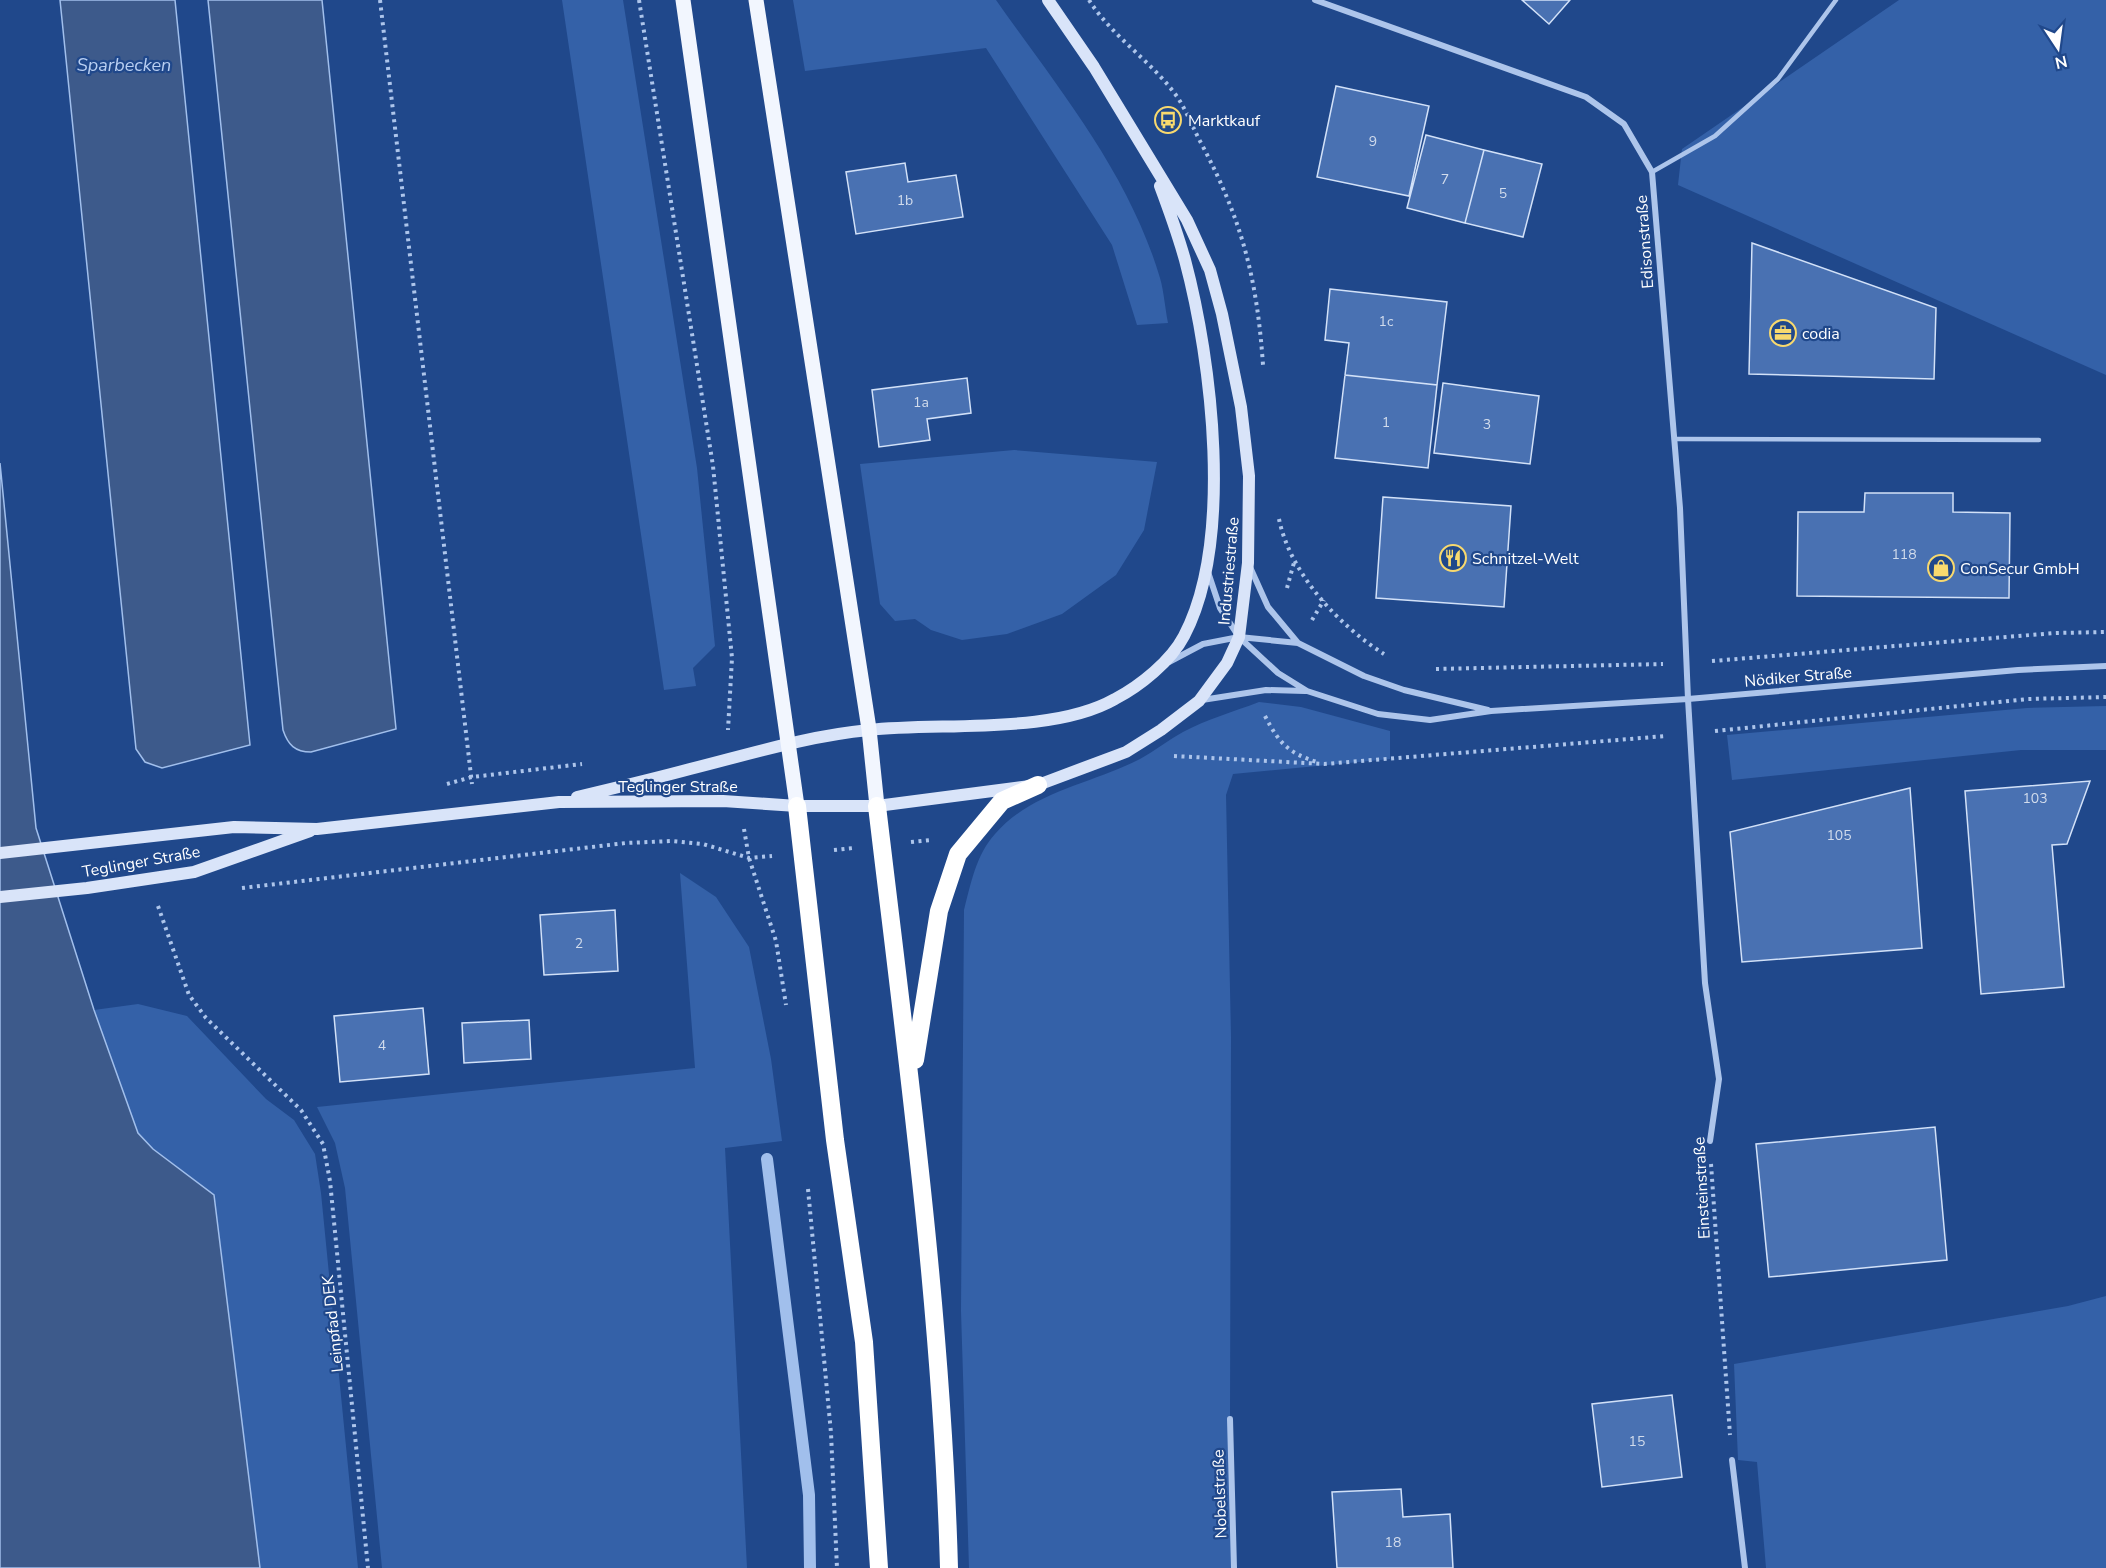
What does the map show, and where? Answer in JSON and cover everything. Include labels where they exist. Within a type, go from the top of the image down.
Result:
[{"type":"highway","points":[[912,1083],[939,911],[958,854],[1002,801],[1038,785]]},
{"type":"highway","points":[[797,806],[835,1140],[864,1342],[879,1568]]},
{"type":"highway","points":[[877,806],[912,1083],[946,1453],[949,1568]]},
{"type":"main road","points":[[683,0],[797,806]]},
{"type":"main road","points":[[756,0],[869,729],[877,806]]},
{"type":"street","name":"Industriestraße","points":[[797,806],[877,806],[1038,785],[1126,752],[1161,730],[1199,701],[1227,663],[1239,637],[1248,563],[1249,476],[1241,407],[1222,314],[1210,270],[1192,230],[1094,67],[1048,0]]},
{"type":"street","name":"Edisonstraße","points":[[1315,0],[1586,97],[1624,124],[1652,172],[1680,508],[1688,699]]},
{"type":"street","name":"Industriestraße","points":[[788,742],[869,729],[1010,723],[1065,717],[1114,700],[1158,668],[1183,639],[1196,608],[1207,569],[1211,534],[1212,454],[1205,358],[1185,260],[1154,168]]},
{"type":"street","name":"Nödiker Straße","points":[[1248,563],[1268,607],[1298,643],[1364,676],[1404,690],[1491,711]]},
{"type":"street","name":"Nödiker Straße","points":[[1207,569],[1220,609],[1239,637],[1278,673],[1307,691],[1378,714],[1430,720],[1491,711],[1688,699],[2018,670],[2106,666]]},
{"type":"street","points":[[1158,668],[1203,644],[1239,637],[1298,643]]},
{"type":"street","name":"Nödiker Straße","points":[[1199,701],[1266,690],[1307,691]]},
{"type":"street","name":"Einsteinstraße","points":[[1688,699],[1705,983],[1719,1079],[1710,1141]]},
{"type":"street","name":"Teglinger Straße","points":[[559,802],[788,742]]},
{"type":"street","name":"Teglinger Straße","points":[[0,853],[234,827],[317,828],[559,802],[723,801],[797,806]]},
{"type":"street","name":"Teglinger Straße","points":[[0,897],[87,888],[194,872],[317,828]]},
{"type":"street","name":"Nobelstraße","points":[[1230,1419],[1234,1568]]},
{"type":"street","points":[[1732,1460],[1745,1568]]},
{"type":"lane","points":[[1652,172],[1715,136],[1778,80],[1836,0]]},
{"type":"lane","points":[[1674,440],[2039,440]]},
{"type":"path","points":[[380,0],[472,777],[474,811]]},
{"type":"path","points":[[639,0],[713,466],[732,658]]},
{"type":"path","points":[[1283,538],[1304,574],[1332,609],[1348,626],[1393,660]]},
{"type":"path","points":[[1428,669],[1602,668],[2055,633],[2106,632]]},
{"type":"path","points":[[1169,755],[1324,764],[1296,755],[1276,738],[1263,710]]},
{"type":"path","points":[[721,730],[727,722]]},
{"type":"path","points":[[440,786],[472,777],[587,764]]},
{"type":"path","points":[[234,889],[288,880],[626,843],[672,841],[703,844],[749,858],[776,941],[786,1008]]},
{"type":"path","name":"Leinpfad DEK","points":[[157,901],[166,935],[189,995],[206,1018],[301,1110],[323,1144],[330,1181],[368,1568]]},
{"type":"path","name":"Einsteinstraße","points":[[1710,1141],[1732,1460]]},
{"type":"path","points":[[807,1182],[831,1433],[837,1568]]},
{"type":"shaded area","points":[[562,0],[623,0],[697,468],[715,646],[693,668],[696,686],[664,690]]},
{"type":"shaded area","points":[[793,0],[996,0],[1067,99],[1111,167],[1147,240],[1163,289],[1168,323],[1137,325],[1112,245],[986,48],[805,71]]},
{"type":"shaded area","points":[[1899,0],[2106,0],[2106,375],[1678,185],[1682,149]]},
{"type":"shaded area","points":[[1014,450],[1157,462],[1144,530],[1116,575],[1062,614],[1007,634],[962,640],[931,630],[915,619],[895,621],[880,604],[860,464]]},
{"type":"shaded area","points":[[1259,702],[1301,707],[1390,731],[1390,759],[1233,774],[1226,795],[1231,1037],[1230,1419],[1234,1568],[969,1568],[961,1311],[964,910],[975,870],[988,842],[1010,819],[1027,808],[1063,790],[1122,768],[1192,727]]},
{"type":"shaded area","points":[[2106,706],[2106,750],[2021,750],[1732,780],[1727,735],[2027,708]]},
{"type":"shaded area","points":[[680,873],[716,897],[749,947],[771,1059],[782,1141],[725,1148],[747,1568],[382,1568],[345,1188],[335,1143],[317,1107],[695,1068]]},
{"type":"shaded area","points":[[138,1004],[187,1016],[266,1099],[294,1120],[315,1154],[321,1193],[358,1568],[260,1568],[214,1195],[153,1149],[138,1133],[94,1010]]},
{"type":"shaded area","points":[[2106,1296],[2106,1568],[1766,1568],[1757,1462],[1738,1460],[1734,1364],[2068,1306]]},
{"type":"water","name":"Sparbecken","points":[[60,0],[175,0],[250,745],[162,768],[145,762],[136,749]]},
{"type":"water","name":"Sparbecken","points":[[208,0],[322,0],[396,729],[311,752],[293,747],[283,730]]},
{"type":"water","points":[[0,463],[36,828],[94,1010],[138,1133],[153,1149],[214,1195],[260,1568],[0,1568]]},
{"type":"building","points":[[1522,0],[1570,0],[1549,24]]},
{"type":"building","points":[[1336,86],[1429,106],[1409,196],[1317,177]]},
{"type":"building","points":[[1426,135],[1484,150],[1465,223],[1407,208]]},
{"type":"building","points":[[1484,150],[1542,164],[1523,237],[1465,223]]},
{"type":"building","points":[[905,163],[908,182],[956,175],[963,217],[856,234],[846,172]]},
{"type":"building","points":[[1752,243],[1936,308],[1934,379],[1749,374]]},
{"type":"building","points":[[1330,289],[1447,302],[1437,385],[1345,375],[1349,343],[1325,340]]},
{"type":"building","points":[[1345,375],[1437,385],[1428,468],[1335,458]]},
{"type":"building","points":[[967,378],[971,413],[927,419],[930,440],[879,447],[872,390]]},
{"type":"building","points":[[1443,383],[1539,396],[1530,464],[1434,453]]},
{"type":"building","points":[[1865,493],[1953,493],[1953,512],[2010,513],[2009,598],[1797,596],[1798,512],[1864,512]]},
{"type":"building","points":[[1383,497],[1511,506],[1504,607],[1376,598]]},
{"type":"building","points":[[2090,781],[2067,844],[2052,845],[2064,987],[1981,994],[1965,791]]},
{"type":"building","points":[[1910,788],[1922,948],[1742,962],[1730,832]]},
{"type":"building","points":[[615,910],[618,971],[544,975],[540,915]]},
{"type":"building","points":[[423,1008],[429,1074],[340,1082],[334,1016]]},
{"type":"building","points":[[529,1020],[531,1059],[464,1063],[462,1023]]},
{"type":"building","points":[[1935,1127],[1947,1260],[1769,1277],[1756,1144]]},
{"type":"building","points":[[1672,1395],[1682,1477],[1602,1487],[1592,1404]]},
{"type":"building","points":[[1401,1489],[1403,1517],[1450,1514],[1453,1568],[1337,1568],[1332,1492]]},
{"type":"waterway","points":[[767,1159],[809,1495],[810,1568]]},
{"type":"place","name":"Marktkauf","points":[[1168,120]]},
{"type":"place","name":"codia","points":[[1783,333]]},
{"type":"place","name":"Schnitzel-Welt","points":[[1453,558]]},
{"type":"place","name":"ConSecur GmbH","points":[[1941,568]]}]
